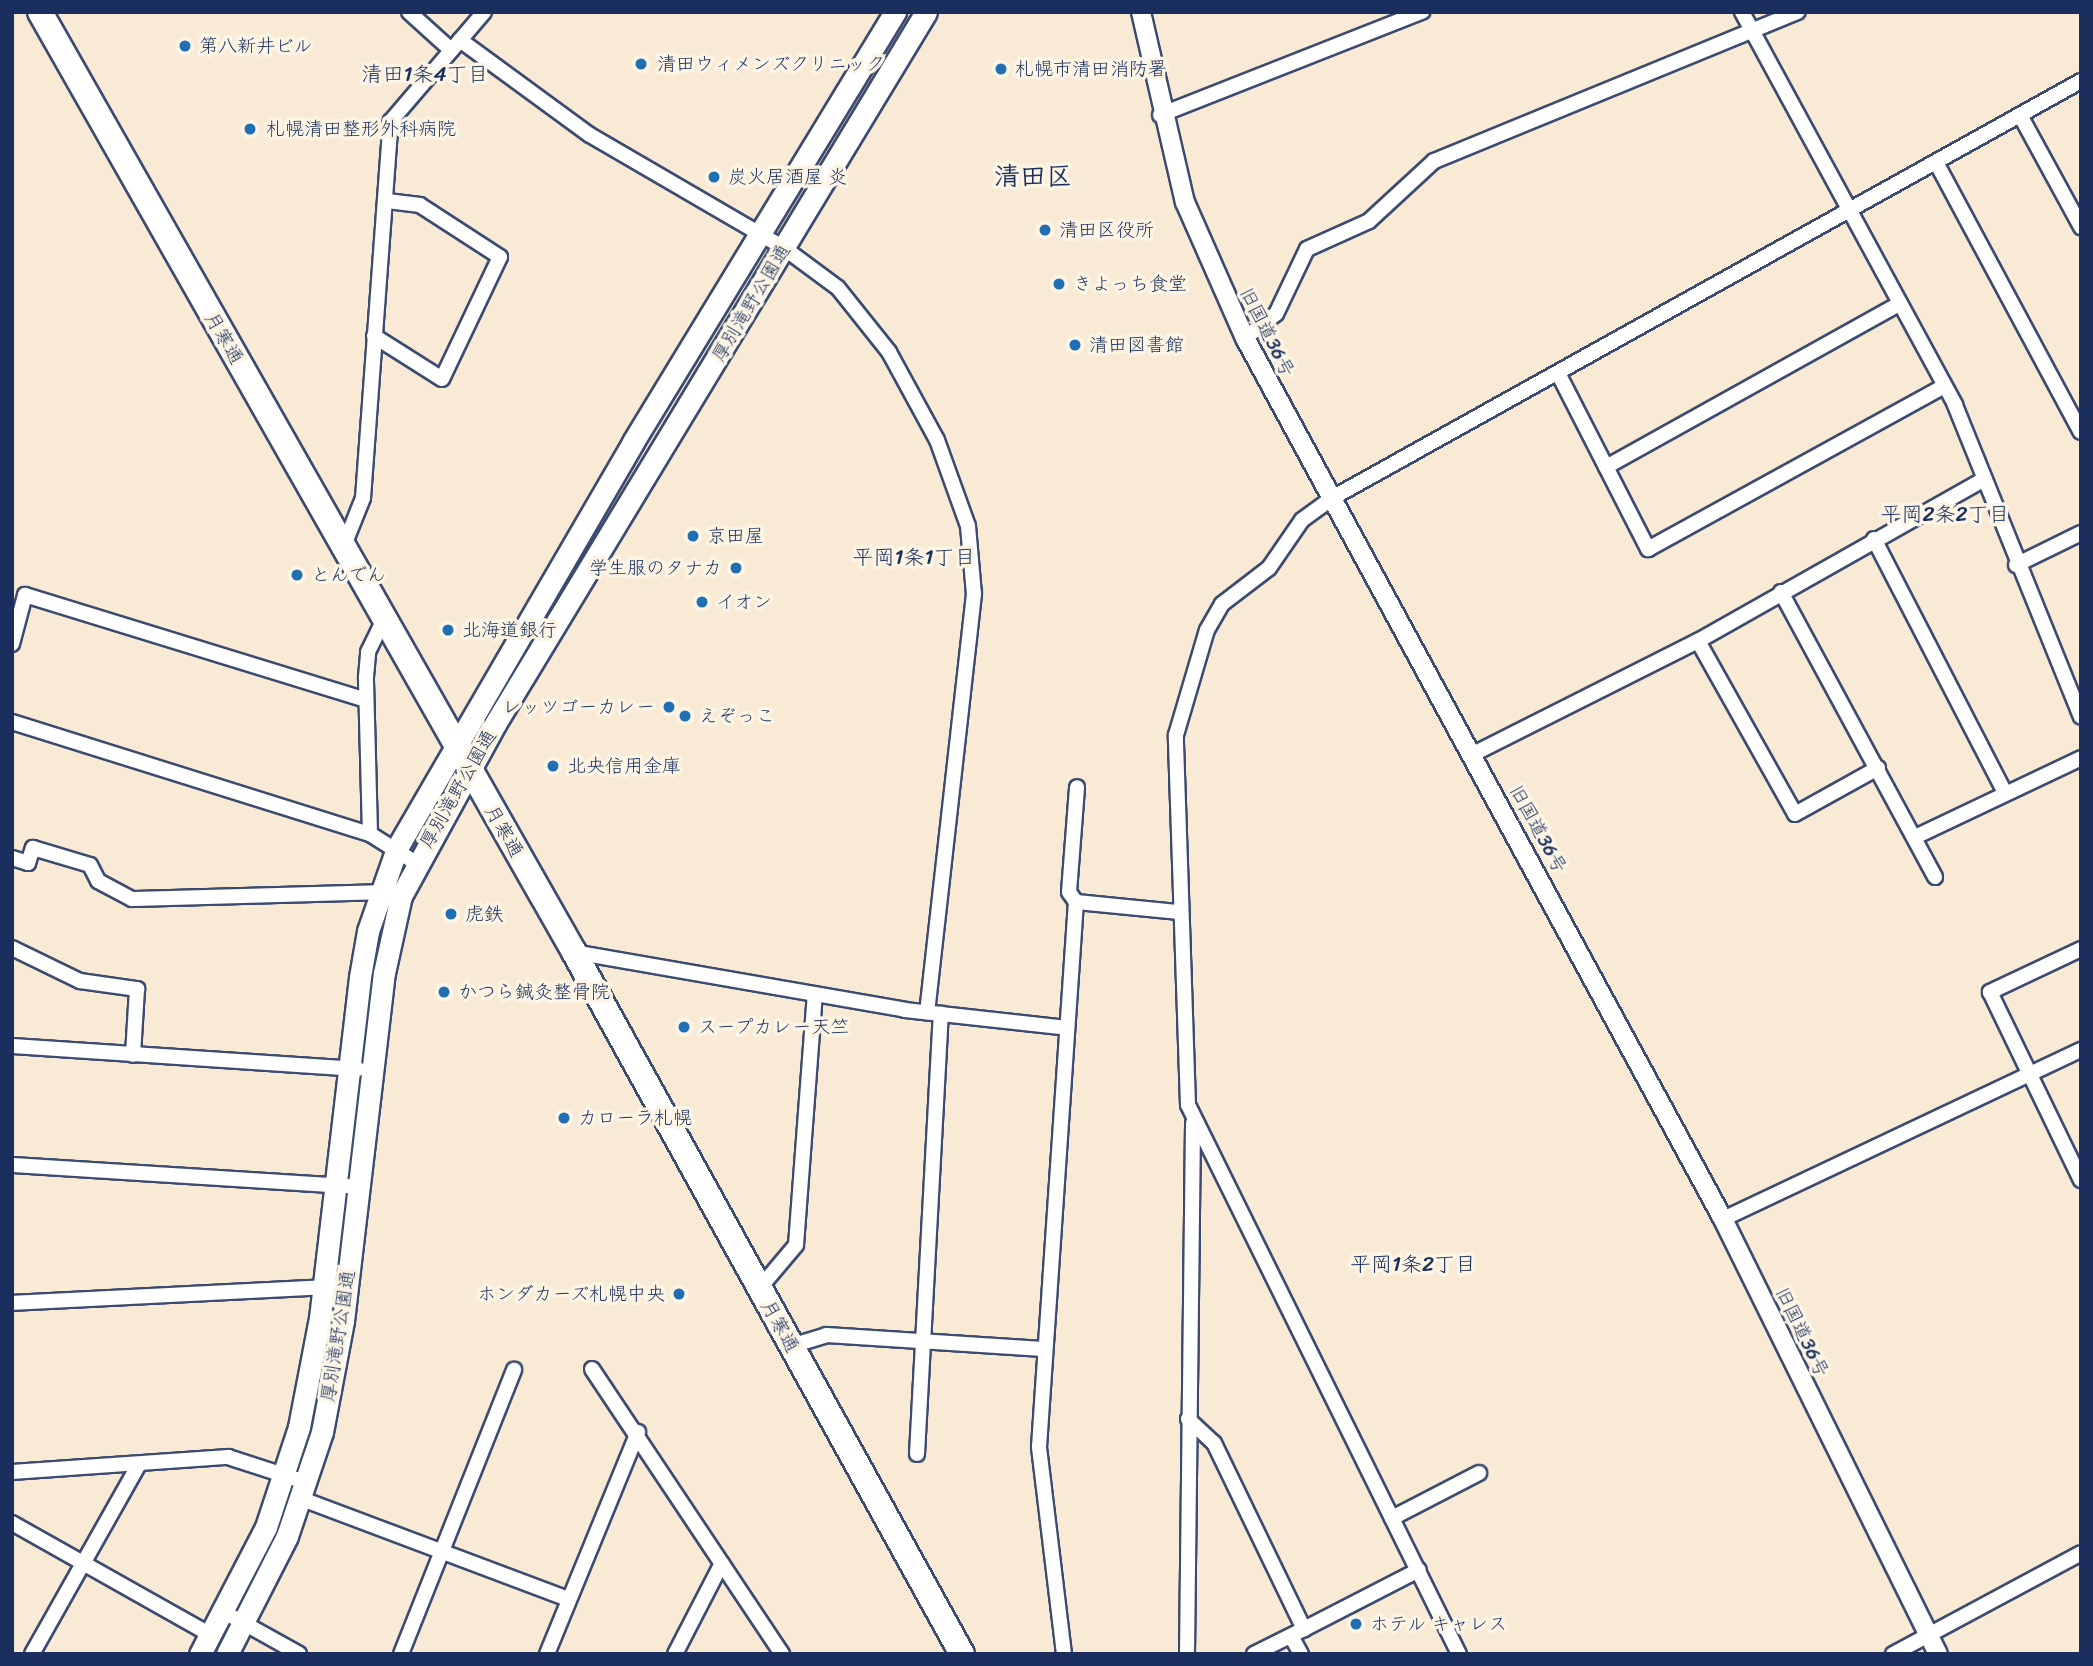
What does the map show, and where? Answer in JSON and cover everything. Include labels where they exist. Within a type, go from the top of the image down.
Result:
[{"type":"highway","name":"月寒通","points":[[40,12],[574,952],[962,1654]]},
{"type":"main road","name":"厚別滝野公園通","points":[[200,1654],[224,1612],[286,1475],[311,1373],[368,931],[397,848],[620,466],[895,12]]},
{"type":"main road","name":"厚別滝野公園通","points":[[227,1654],[305,1491],[335,1376],[390,940],[416,863],[469,768],[926,12]]},
{"type":"main road","points":[[620,466],[643,479]]},
{"type":"street","points":[[410,12],[590,135],[784,248],[838,288],[889,352],[937,440],[968,526],[972,635],[934,1013],[917,1454]]},
{"type":"street","points":[[343,548],[360,517],[391,121],[485,12]]},
{"type":"street","name":"旧国道36号","points":[[1141,12],[1160,116],[1185,202],[1245,338],[1723,1219],[1938,1654]]},
{"type":"street","points":[[1160,116],[1422,12]]},
{"type":"street","points":[[1742,12],[1944,386],[2081,717]]},
{"type":"street","points":[[1245,338],[1276,314],[1307,249],[1369,221],[1434,161],[1798,12]]},
{"type":"street","points":[[1188,1654],[1188,1419],[1193,1123],[1178,912],[1176,735],[1187,683],[1222,604],[1269,568],[1302,520],[1332,498],[1850,213],[2081,81]]},
{"type":"street","points":[[2020,115],[2081,227]]},
{"type":"street","points":[[1937,164],[2081,432]]},
{"type":"street","points":[[374,336],[442,379],[499,257],[421,205],[385,201]]},
{"type":"street","points":[[1606,467],[1899,304]]},
{"type":"street","points":[[1558,373],[1648,549],[1944,386]]},
{"type":"street","points":[[1473,754],[1698,641],[1984,478]]},
{"type":"street","points":[[2016,565],[2081,533]]},
{"type":"street","points":[[1874,539],[2004,791]]},
{"type":"street","points":[[1781,593],[1936,877]]},
{"type":"street","points":[[12,645],[24,595],[366,700]]},
{"type":"street","points":[[370,834],[366,700],[368,652],[384,619]]},
{"type":"street","points":[[1698,641],[1795,814],[1878,768]]},
{"type":"street","points":[[12,722],[370,834],[397,848],[416,863]]},
{"type":"street","points":[[1915,837],[2004,791],[2081,758]]},
{"type":"street","points":[[1064,1654],[1039,1447],[1076,902],[1069,892],[1077,787]]},
{"type":"street","points":[[12,858],[27,863],[33,848],[90,865],[98,881],[132,899],[380,892]]},
{"type":"street","points":[[1076,902],[1178,912]]},
{"type":"street","points":[[12,948],[80,981],[137,989],[133,1055]]},
{"type":"street","points":[[2081,949],[1990,992],[2026,1075],[2081,1180]]},
{"type":"street","points":[[574,952],[815,995],[934,1013],[1067,1028]]},
{"type":"street","points":[[759,1289],[796,1245],[815,995]]},
{"type":"street","points":[[12,1046],[373,1070]]},
{"type":"street","points":[[1723,1219],[2081,1050]]},
{"type":"street","points":[[1193,1123],[1224,1168],[1459,1654]]},
{"type":"street","points":[[12,1165],[358,1187]]},
{"type":"street","points":[[12,1303],[347,1286]]},
{"type":"street","points":[[791,1346],[826,1335],[921,1337],[1044,1349]]},
{"type":"street","points":[[592,1369],[638,1432],[782,1654]]},
{"type":"street","points":[[401,1654],[514,1370]]},
{"type":"street","points":[[1188,1419],[1214,1443],[1297,1632],[1301,1654]]},
{"type":"street","points":[[547,1654],[638,1432]]},
{"type":"street","points":[[12,1472],[138,1466],[228,1457],[286,1475],[305,1491],[442,1551],[568,1599]]},
{"type":"street","points":[[32,1654],[138,1466]]},
{"type":"street","points":[[1392,1518],[1479,1474]]},
{"type":"street","points":[[12,1523],[82,1566],[211,1635]]},
{"type":"street","points":[[1893,1654],[2081,1553]]},
{"type":"street","points":[[675,1654],[722,1563]]},
{"type":"street","points":[[1254,1654],[1419,1570]]},
{"type":"street","points":[[224,1612],[299,1654]]},
{"type":"place","name":"第八新井ビル","points":[[185,46]]},
{"type":"place","name":"清田ウィメンズクリニック","points":[[641,64]]},
{"type":"place","name":"札幌市清田消防署","points":[[1001,69]]},
{"type":"place","name":"札幌清田整形外科病院","points":[[250,129]]},
{"type":"place","name":"炭火居酒屋 炎","points":[[714,177]]},
{"type":"place","name":"清田区役所","points":[[1045,230]]},
{"type":"place","name":"きよっち食堂","points":[[1059,284]]},
{"type":"place","name":"清田図書館","points":[[1075,345]]},
{"type":"place","name":"京田屋","points":[[693,536]]},
{"type":"place","name":"学生服のタナカ","points":[[736,568]]},
{"type":"place","name":"とんでん","points":[[297,575]]},
{"type":"place","name":"イオン","points":[[702,602]]},
{"type":"place","name":"北海道銀行","points":[[448,630]]},
{"type":"place","name":"レッツゴーカレー","points":[[669,707]]},
{"type":"place","name":"えぞっこ","points":[[685,716]]},
{"type":"place","name":"北央信用金庫","points":[[553,766]]},
{"type":"place","name":"虎鉄","points":[[451,914]]},
{"type":"place","name":"かつら鍼灸整骨院","points":[[444,992]]},
{"type":"place","name":"スープカレー天竺","points":[[684,1027]]},
{"type":"place","name":"カローラ札幌","points":[[564,1118]]},
{"type":"place","name":"ホンダカーズ札幌中央","points":[[679,1294]]},
{"type":"place","name":"ホテル キャレス","points":[[1356,1624]]},
{"type":"district","name":"清田1条4丁目","points":[[425,74]]},
{"type":"district","name":"清田区","points":[[1033,177]]},
{"type":"district","name":"平岡2条2丁目","points":[[1945,514]]},
{"type":"district","name":"平岡1条1丁目","points":[[914,557]]},
{"type":"district","name":"平岡1条2丁目","points":[[1413,1264]]}]
